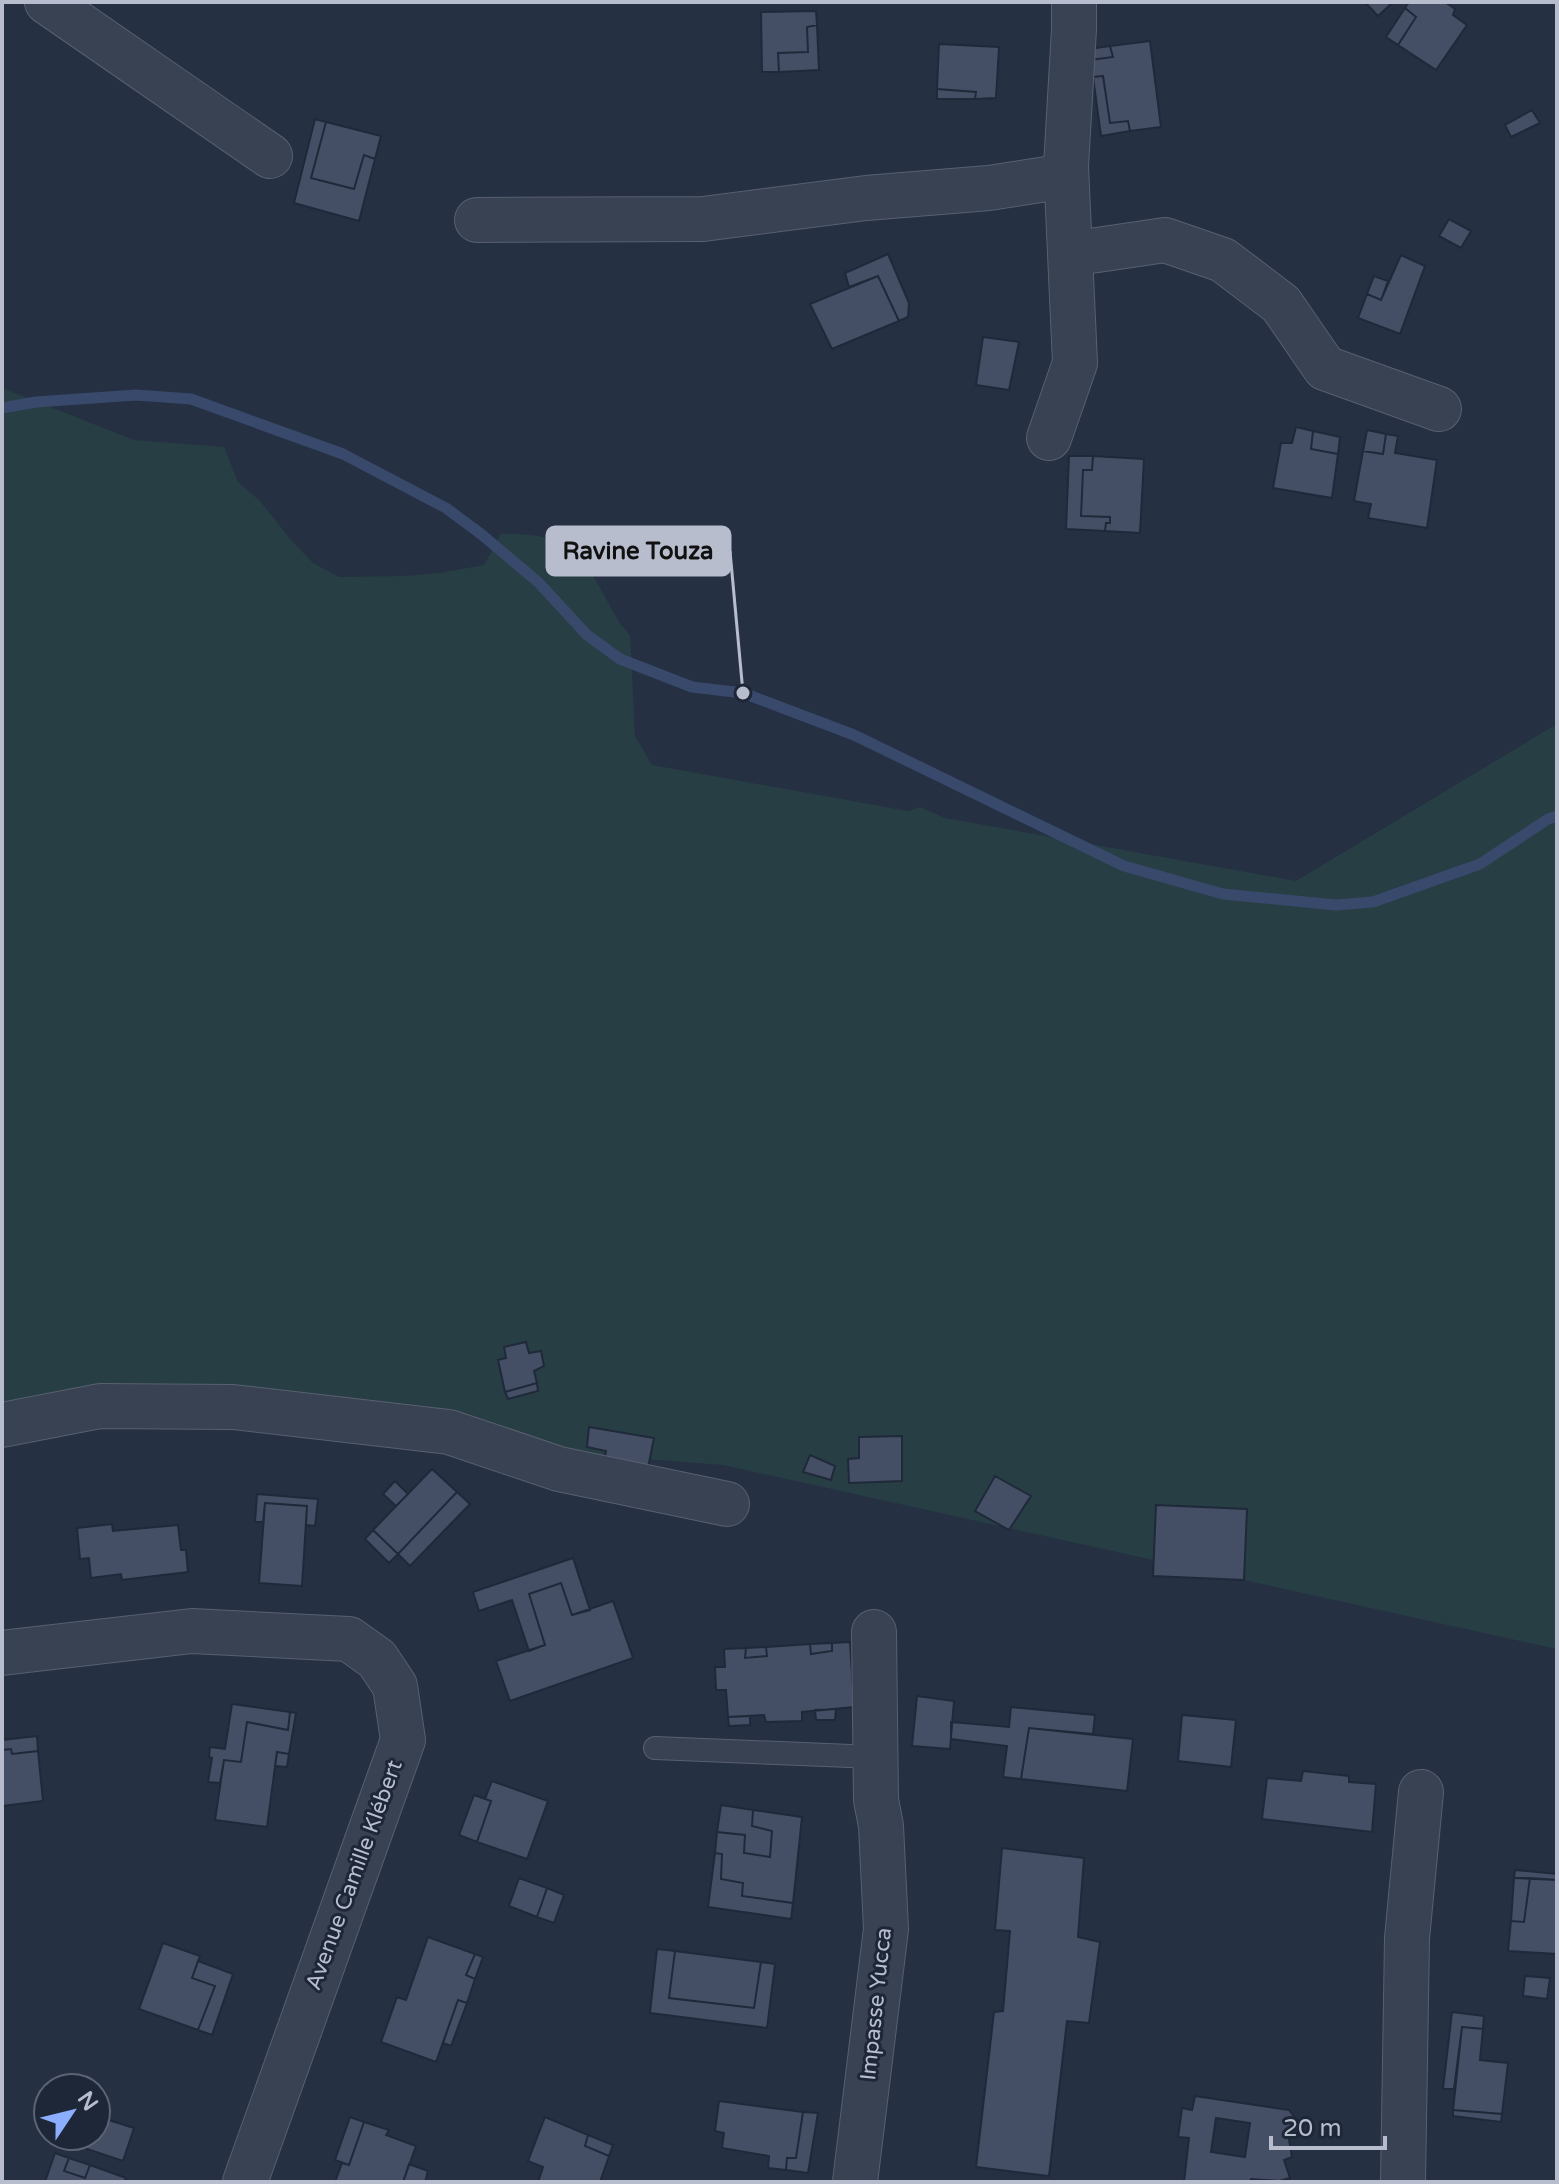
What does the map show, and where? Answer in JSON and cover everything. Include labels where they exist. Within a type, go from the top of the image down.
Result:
[{"type":"street","points":[[47,2],[270,156]]},
{"type":"street","points":[[1049,438],[1075,363],[1066,176],[1074,2]]},
{"type":"street","points":[[477,220],[703,219],[866,198],[989,188],[1066,176]]},
{"type":"street","points":[[1070,254],[1165,240],[1223,260],[1281,304],[1325,368],[1439,409]]},
{"type":"street","points":[[2,1425],[100,1406],[233,1407],[449,1432],[559,1469],[727,1504]]},
{"type":"street","name":"Avenue Camille Klébert","points":[[2,1653],[192,1631],[349,1639],[377,1659],[395,1686],[403,1740],[245,2182]]},
{"type":"street","name":"Impasse Yucca","points":[[855,2182],[886,1929],[881,1826],[876,1800],[874,1632]]},
{"type":"street","points":[[1403,2182],[1407,1938],[1421,1792]]},
{"type":"lane","points":[[655,1748],[875,1757]]},
{"type":"green space","points":[[2,388],[134,440],[224,447],[238,482],[260,501],[313,563],[339,577],[404,576],[484,565],[501,534],[539,536],[567,545],[585,562],[621,625],[630,635],[635,736],[652,765],[908,811],[920,807],[945,818],[1296,881],[1557,724],[1557,1649],[723,1465],[32,1412],[2,1414]]},
{"type":"building","points":[[1365,2],[1388,2],[1391,4],[1378,16]]},
{"type":"building","points":[[1409,2],[1445,2],[1455,9],[1453,15],[1467,25],[1436,70],[1398,45],[1416,17],[1405,8]]},
{"type":"building","points":[[1405,8],[1416,17],[1398,45],[1386,37]]},
{"type":"building","points":[[816,11],[817,25],[807,27],[808,52],[778,53],[779,72],[762,72],[761,12]]},
{"type":"building","points":[[817,25],[819,70],[779,72],[778,53],[808,52],[807,27]]},
{"type":"building","points":[[1150,41],[1161,127],[1130,131],[1128,121],[1110,123],[1103,76],[1093,77],[1090,60],[1113,57],[1110,46]]},
{"type":"building","points":[[939,44],[999,47],[996,98],[975,99],[976,92],[937,89]]},
{"type":"building","points":[[1110,46],[1113,57],[1090,60],[1089,49]]},
{"type":"building","points":[[1103,76],[1110,123],[1128,121],[1130,131],[1101,136],[1093,77]]},
{"type":"building","points":[[937,89],[976,92],[975,99],[937,99]]},
{"type":"building","points":[[1532,110],[1540,123],[1511,137],[1505,125]]},
{"type":"building","points":[[315,119],[326,122],[311,178],[354,189],[364,155],[375,159],[359,221],[294,203]]},
{"type":"building","points":[[326,122],[381,136],[375,159],[364,155],[354,189],[311,178]]},
{"type":"building","points":[[1449,219],[1471,231],[1461,248],[1439,236]]},
{"type":"building","points":[[888,254],[909,303],[908,317],[899,321],[878,276],[849,287],[845,273]]},
{"type":"building","points":[[1401,255],[1425,266],[1400,334],[1358,318],[1367,294],[1381,300]]},
{"type":"building","points":[[878,276],[899,321],[832,349],[810,304]]},
{"type":"building","points":[[1374,276],[1388,281],[1381,300],[1367,294]]},
{"type":"building","points":[[983,337],[1019,342],[1009,390],[976,385]]},
{"type":"building","points":[[1296,427],[1313,431],[1311,449],[1338,454],[1332,498],[1273,488],[1281,443],[1292,443]]},
{"type":"building","points":[[1367,430],[1386,434],[1383,454],[1363,451]]},
{"type":"building","points":[[1313,431],[1340,437],[1338,454],[1311,449]]},
{"type":"building","points":[[1386,434],[1398,436],[1395,453],[1437,460],[1427,528],[1368,518],[1371,504],[1354,501],[1363,451],[1383,454]]},
{"type":"building","points":[[1069,456],[1093,456],[1092,470],[1083,470],[1081,516],[1110,517],[1105,531],[1066,529]]},
{"type":"building","points":[[1093,456],[1144,459],[1140,533],[1105,531],[1110,517],[1081,516],[1083,470],[1092,470]]},
{"type":"building","points":[[526,1342],[529,1353],[541,1351],[544,1366],[534,1371],[537,1383],[505,1392],[498,1360],[506,1358],[504,1347]]},
{"type":"building","points":[[537,1383],[538,1391],[508,1399],[505,1392]]},
{"type":"building","points":[[589,1427],[654,1438],[647,1473],[603,1466],[606,1451],[587,1447]]},
{"type":"building","points":[[902,1436],[902,1481],[849,1483],[848,1459],[859,1458],[859,1437]]},
{"type":"building","points":[[810,1455],[835,1466],[831,1480],[803,1472]]},
{"type":"building","points":[[432,1469],[457,1492],[398,1554],[373,1530]]},
{"type":"building","points":[[995,1476],[1031,1496],[1009,1530],[975,1511]]},
{"type":"building","points":[[395,1481],[408,1494],[396,1506],[383,1494]]},
{"type":"building","points":[[457,1492],[470,1504],[410,1566],[398,1554]]},
{"type":"building","points":[[257,1494],[318,1499],[315,1526],[306,1525],[307,1506],[265,1503],[263,1522],[255,1522]]},
{"type":"building","points":[[265,1503],[307,1506],[302,1586],[259,1583]]},
{"type":"building","points":[[1156,1505],[1247,1509],[1244,1580],[1153,1576]]},
{"type":"building","points":[[112,1524],[113,1531],[178,1525],[181,1550],[186,1550],[188,1572],[122,1580],[121,1574],[91,1578],[89,1558],[80,1559],[77,1528]]},
{"type":"building","points":[[373,1530],[398,1554],[389,1563],[365,1539]]},
{"type":"building","points":[[573,1558],[590,1610],[572,1615],[561,1583],[529,1594],[545,1645],[529,1651],[512,1600],[479,1611],[473,1592]]},
{"type":"building","points":[[561,1583],[572,1615],[613,1601],[633,1658],[510,1701],[496,1661],[545,1645],[529,1594]]},
{"type":"building","points":[[850,1642],[854,1707],[802,1712],[802,1721],[766,1722],[764,1715],[728,1717],[726,1690],[716,1690],[715,1667],[725,1667],[724,1649],[746,1648],[745,1658],[767,1656],[766,1647],[810,1644],[811,1654],[832,1651],[832,1643]]},
{"type":"building","points":[[832,1643],[832,1651],[811,1654],[810,1644]]},
{"type":"building","points":[[766,1647],[767,1656],[745,1658],[746,1648]]},
{"type":"building","points":[[917,1696],[954,1701],[950,1749],[912,1746]]},
{"type":"building","points":[[232,1704],[290,1712],[288,1730],[247,1722],[241,1762],[224,1760],[220,1783],[208,1782],[212,1758],[209,1757],[210,1747],[225,1749]]},
{"type":"building","points":[[1011,1707],[1095,1715],[1093,1734],[1029,1728],[1021,1779],[1003,1777],[1007,1746],[951,1739],[951,1722],[1009,1727]]},
{"type":"building","points":[[836,1709],[835,1720],[816,1720],[815,1710]]},
{"type":"building","points":[[290,1712],[296,1713],[289,1754],[277,1752],[267,1827],[215,1820],[224,1760],[241,1762],[247,1722],[288,1730]]},
{"type":"building","points":[[1182,1715],[1236,1720],[1231,1767],[1178,1761]]},
{"type":"building","points":[[750,1716],[750,1725],[729,1726],[728,1717]]},
{"type":"building","points":[[1029,1728],[1133,1739],[1127,1791],[1021,1779]]},
{"type":"building","points":[[37,1736],[38,1751],[12,1754],[11,1749],[2,1750],[2,1740]]},
{"type":"building","points":[[11,1749],[12,1754],[38,1751],[43,1801],[2,1806],[2,1750]]},
{"type":"building","points":[[277,1752],[289,1754],[287,1767],[275,1766]]},
{"type":"building","points":[[1303,1771],[1349,1776],[1349,1782],[1376,1784],[1372,1832],[1262,1819],[1267,1778],[1301,1781]]},
{"type":"building","points":[[492,1781],[548,1801],[527,1859],[477,1842],[491,1801],[485,1799]]},
{"type":"building","points":[[474,1795],[491,1801],[477,1842],[459,1835]]},
{"type":"building","points":[[721,1805],[753,1810],[752,1826],[772,1831],[770,1857],[744,1853],[745,1835],[717,1832]]},
{"type":"building","points":[[753,1810],[802,1817],[793,1903],[742,1896],[743,1883],[721,1879],[722,1854],[715,1853],[717,1832],[745,1835],[744,1853],[770,1857],[772,1831],[752,1826]]},
{"type":"building","points":[[1002,1848],[1084,1858],[1078,1937],[1100,1942],[1089,2023],[1067,2021],[1049,2176],[976,2167],[994,2012],[1003,2011],[1010,1931],[995,1930]]},
{"type":"building","points":[[715,1853],[722,1854],[721,1879],[743,1883],[742,1896],[793,1903],[791,1919],[708,1907]]},
{"type":"building","points":[[1515,1870],[1557,1874],[1557,1880],[1514,1878]]},
{"type":"building","points":[[519,1878],[547,1888],[537,1917],[509,1906]]},
{"type":"building","points":[[1514,1878],[1530,1878],[1524,1922],[1511,1921]]},
{"type":"building","points":[[1530,1878],[1557,1880],[1557,1954],[1508,1951],[1511,1921],[1524,1922]]},
{"type":"building","points":[[547,1888],[564,1895],[554,1923],[537,1917]]},
{"type":"building","points":[[428,1937],[475,1954],[466,1975],[475,1979],[467,2003],[458,2000],[436,2062],[381,2042],[397,1997],[406,2000]]},
{"type":"building","points":[[163,1943],[200,1956],[192,1978],[215,1986],[198,2030],[139,2009]]},
{"type":"building","points":[[657,1949],[675,1951],[669,1998],[754,2008],[761,1962],[775,1964],[767,2028],[650,2013]]},
{"type":"building","points":[[675,1951],[761,1962],[754,2008],[669,1998]]},
{"type":"building","points":[[475,1954],[483,1957],[475,1979],[466,1975]]},
{"type":"building","points":[[198,1961],[233,1974],[212,2035],[198,2030],[215,1986],[192,1978]]},
{"type":"building","points":[[1525,1976],[1550,1978],[1547,1999],[1523,1996]]},
{"type":"building","points":[[458,2000],[467,2003],[451,2046],[443,2043]]},
{"type":"building","points":[[1452,2012],[1484,2016],[1483,2029],[1462,2027],[1454,2089],[1443,2089]]},
{"type":"building","points":[[1462,2027],[1483,2029],[1480,2060],[1508,2063],[1502,2114],[1453,2110]]},
{"type":"building","points":[[1195,2096],[1289,2110],[1296,2119],[1291,2122],[1295,2136],[1289,2139],[1292,2157],[1284,2160],[1290,2178],[1279,2181],[1184,2182],[1189,2138],[1178,2137],[1182,2108],[1192,2110]],"holes":[[[1216,2118],[1250,2123],[1245,2157],[1211,2152]]]},
{"type":"building","points":[[719,2101],[803,2112],[796,2158],[787,2158],[786,2170],[768,2168],[769,2156],[722,2148],[724,2133],[715,2131]]},
{"type":"building","points":[[1453,2110],[1502,2114],[1501,2122],[1453,2116]]},
{"type":"building","points":[[803,2112],[818,2113],[808,2173],[786,2170],[787,2158],[796,2158]]},
{"type":"building","points":[[350,2117],[364,2122],[349,2165],[335,2160]]},
{"type":"building","points":[[545,2117],[588,2135],[585,2146],[609,2156],[600,2182],[538,2182],[543,2167],[528,2161]]},
{"type":"building","points":[[112,2121],[134,2128],[123,2161],[96,2152],[112,2152]]},
{"type":"building","points":[[364,2122],[389,2130],[386,2135],[416,2146],[403,2182],[335,2182],[342,2163],[349,2165]]},
{"type":"building","points":[[588,2135],[613,2145],[609,2156],[585,2146]]},
{"type":"building","points":[[55,2153],[69,2158],[64,2171],[85,2178],[90,2165],[126,2178],[124,2182],[45,2182]]},
{"type":"building","points":[[69,2158],[90,2165],[85,2178],[64,2171]]},
{"type":"building","points":[[409,2164],[428,2171],[425,2182],[403,2182]]},
{"type":"waterway","points":[[2,408],[36,402],[136,395],[191,399],[343,454],[446,508],[538,582],[587,635],[620,659],[692,687],[743,693],[854,735],[1124,866],[1223,894],[1336,905],[1373,902],[1480,864],[1557,816]]},
{"type":"place","name":"Ravine Touza","points":[[743,693]]}]
